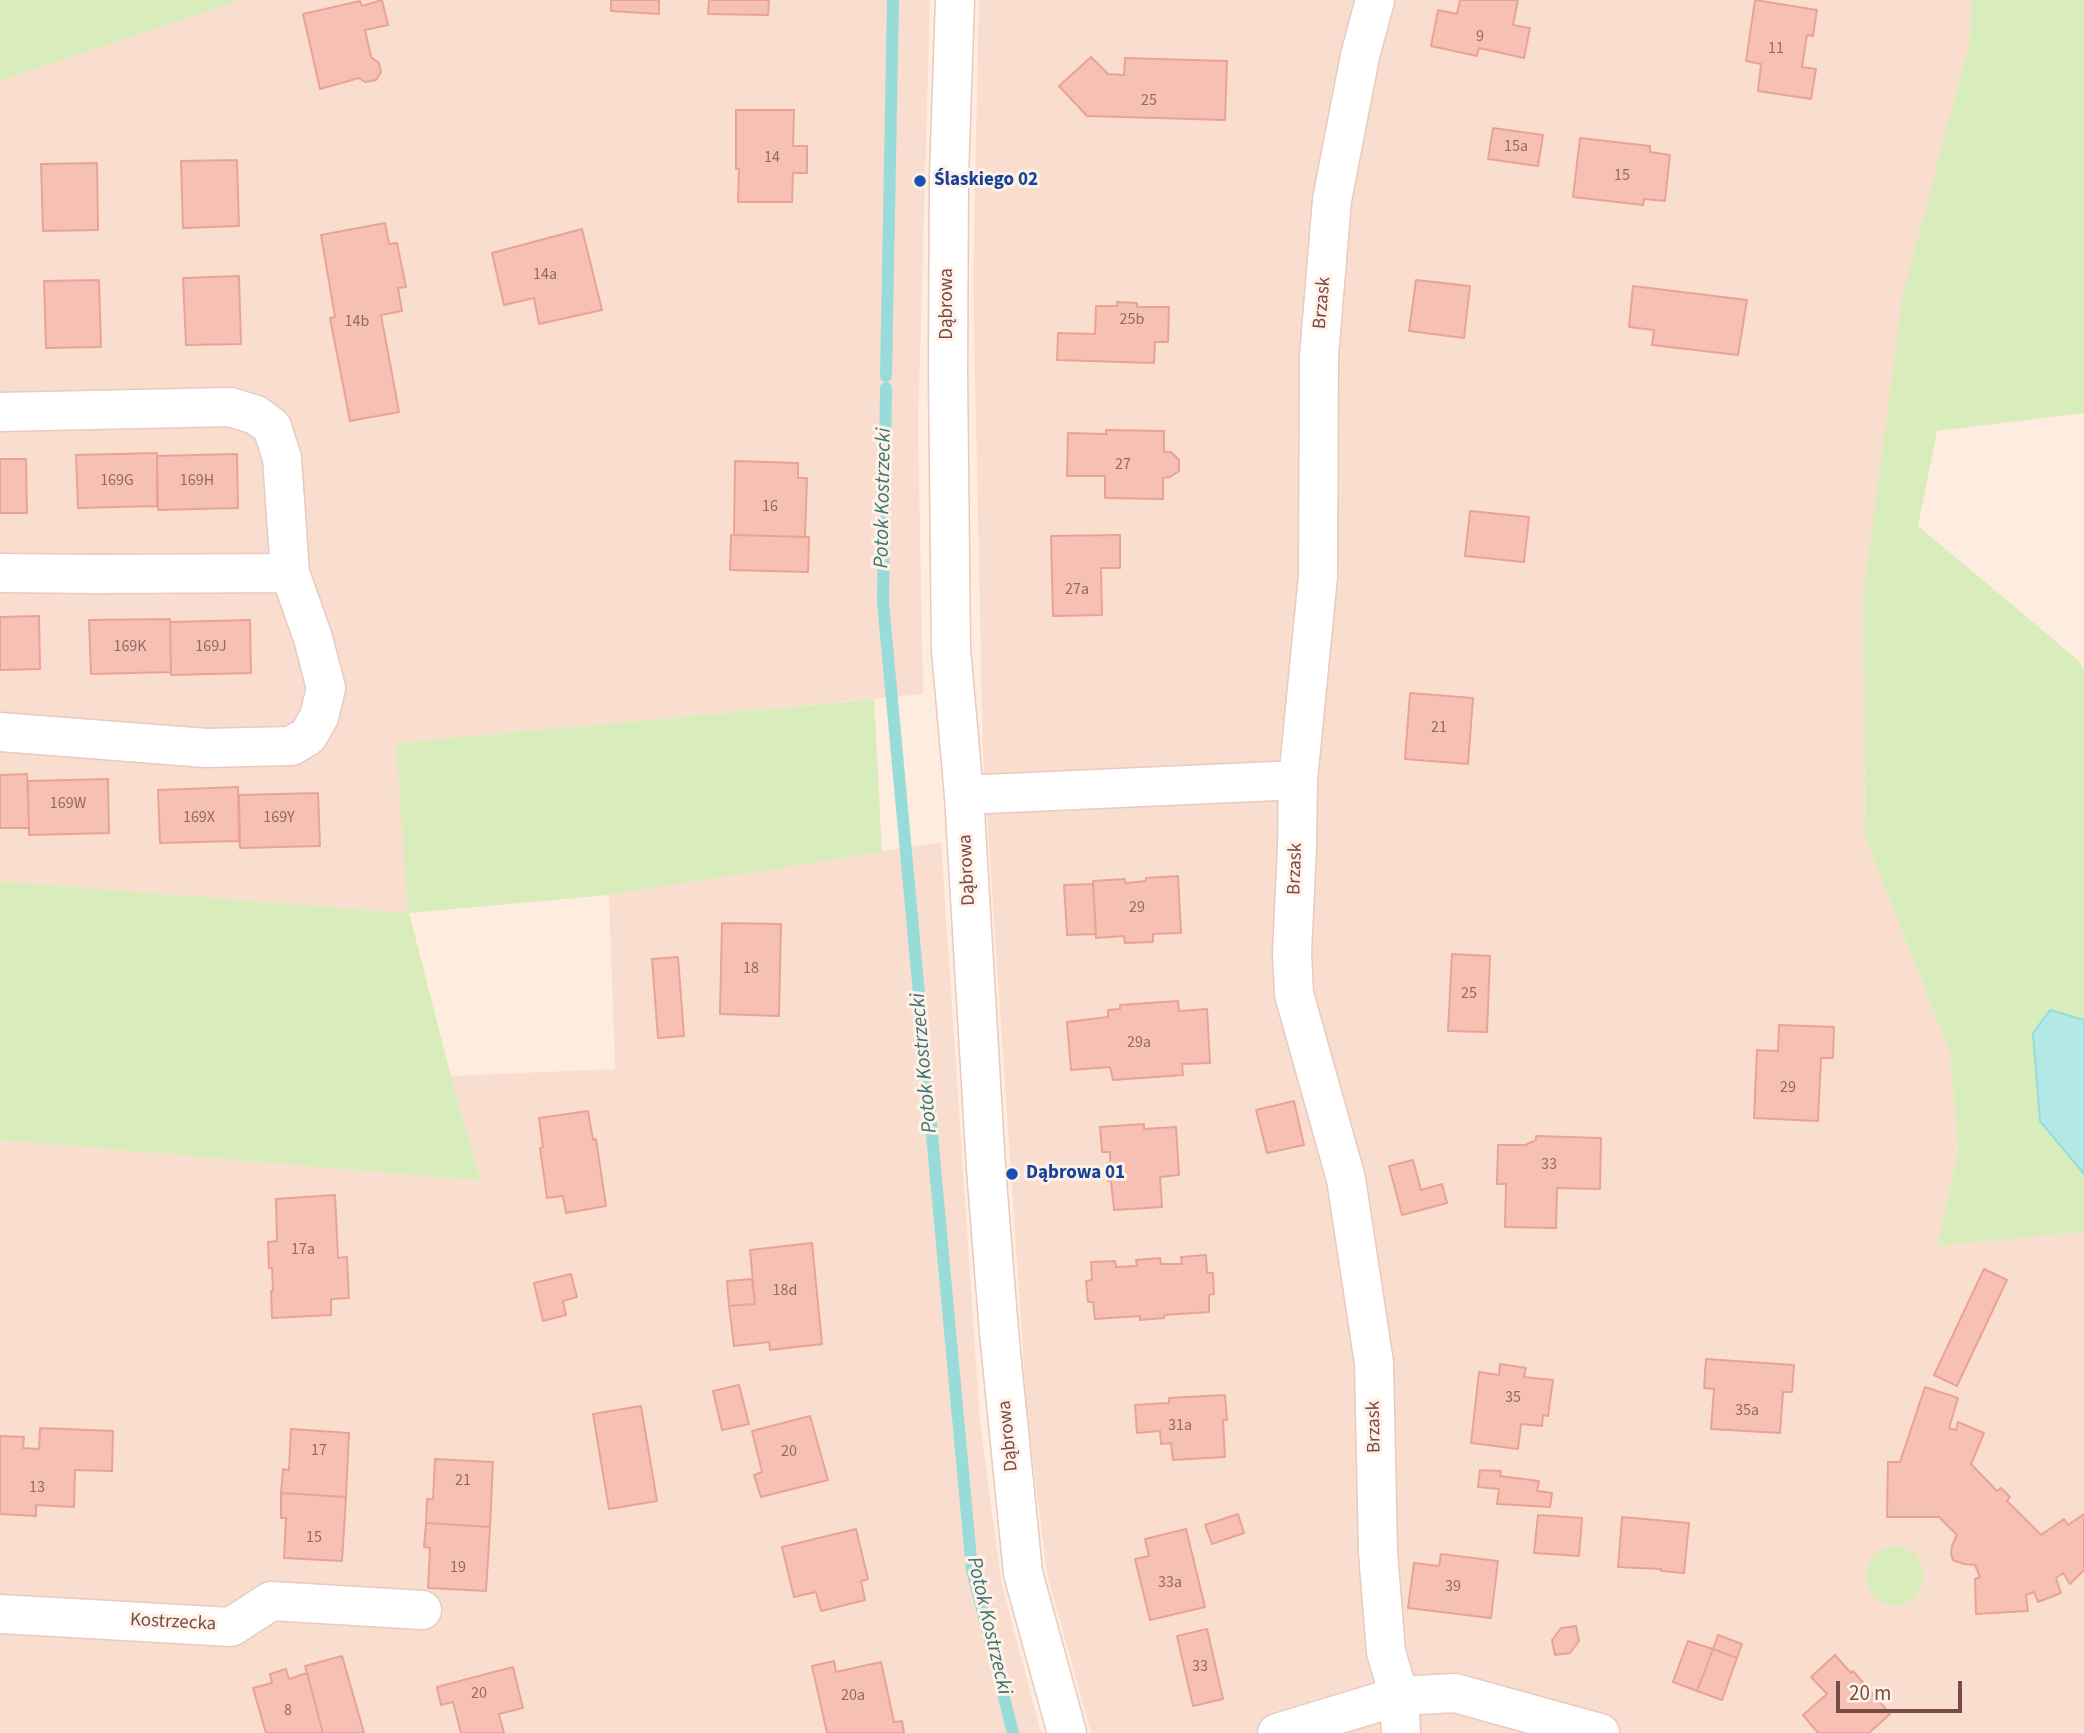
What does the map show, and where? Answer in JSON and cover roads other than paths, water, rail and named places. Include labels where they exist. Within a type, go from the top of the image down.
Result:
[{"type":"street","name":"Dąbrowa","points":[[955,0],[949,176],[951,650],[964,795],[986,1168],[1023,1573],[1067,1733]]},
{"type":"street","name":"Brzask","points":[[1376,0],[1360,56],[1332,200],[1319,356],[1318,576],[1298,780],[1292,953],[1294,994],[1346,1180],[1374,1363],[1378,1552],[1386,1652],[1399,1696],[1401,1733]]},
{"type":"street","points":[[0,412],[230,407],[256,415],[272,427],[282,458],[290,573],[313,638],[326,688],[319,717],[308,736],[291,746],[206,748],[0,732]]},
{"type":"street","points":[[0,573],[290,573]]},
{"type":"street","points":[[964,795],[1298,780]]},
{"type":"street","name":"Kostrzecka","points":[[0,1614],[231,1627],[271,1601],[422,1610]]},
{"type":"street","points":[[1277,1733],[1399,1696],[1455,1693],[1600,1733]]},
{"type":"water","points":[[2050,1010],[2084,1020],[2084,1174],[2040,1121],[2033,1033]]},
{"type":"waterway","name":"Potok Kostrzecki","points":[[886,376],[893,0]]},
{"type":"waterway","name":"Potok Kostrzecki","points":[[886,388],[883,602],[972,1570],[1013,1733]]},
{"type":"place","name":"Ślaskiego 02","points":[[920,181]]},
{"type":"place","name":"Dąbrowa 01","points":[[1012,1174]]}]
